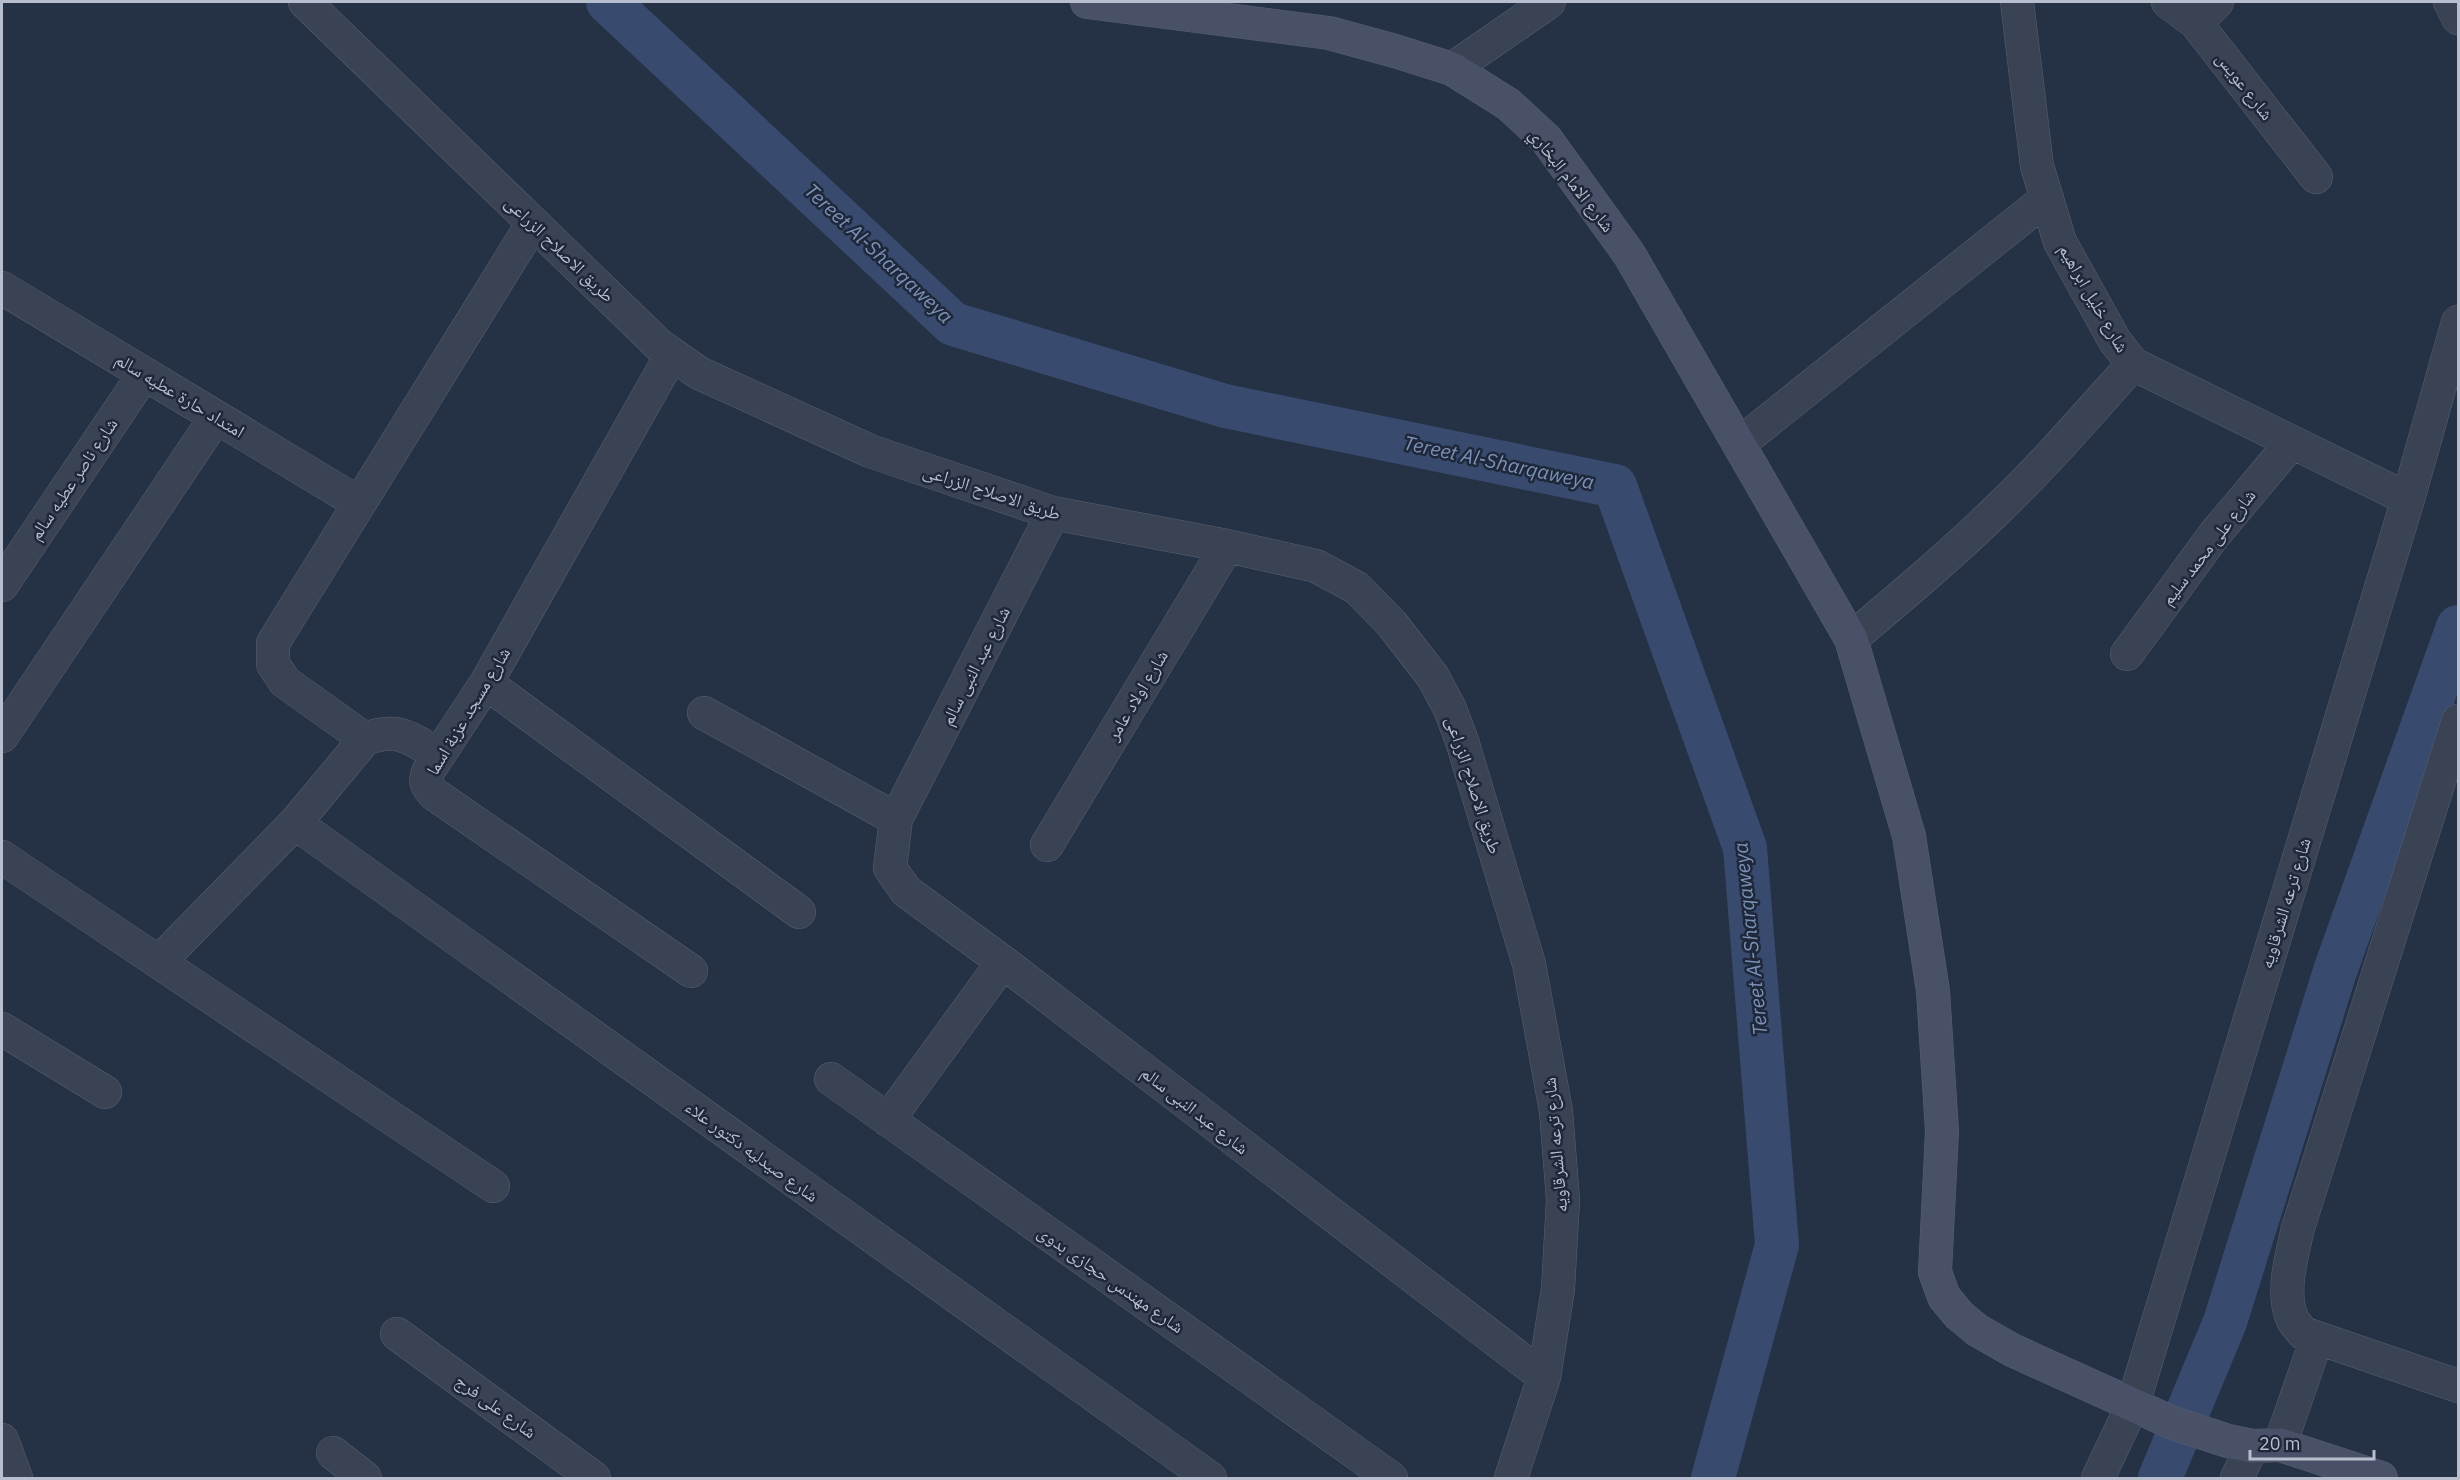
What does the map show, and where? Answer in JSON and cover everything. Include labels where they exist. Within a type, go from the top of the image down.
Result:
[{"type":"street","name":"طريق الاصلاح الزراعى","points":[[305,2],[659,345],[699,373],[870,451],[1053,513],[1227,546],[1316,566],[1357,588],[1392,624],[1433,677],[1450,709],[1462,741],[1529,964],[1541,1022]]},
{"type":"street","name":"شارع الامام البخاري","points":[[1087,2],[1329,33],[1452,69],[1508,104],[1545,139],[1629,254],[1851,639],[1909,836],[1933,991],[1942,1131],[1935,1272],[1944,1297],[1959,1315],[1977,1330],[2012,1350],[2173,1423],[2253,1444]]},
{"type":"street","points":[[1452,69],[1549,2]]},
{"type":"street","name":"شارع خليل ابراهيم","points":[[2017,2],[2037,166],[2060,242],[2115,341],[2133,364],[2408,499]]},
{"type":"street","name":"شارع عويس","points":[[2168,2],[2207,12],[2316,177]]},
{"type":"street","points":[[2451,2],[2458,18]]},
{"type":"street","points":[[1739,444],[2047,198]]},
{"type":"street","points":[[365,739],[285,682],[273,663],[273,643],[533,223]]},
{"type":"street","name":"امتداد حارة عطيه سالم","points":[[2,288],[359,503]]},
{"type":"street","name":"شارع ترعه الشرقاويه","points":[[2098,1479],[2133,1404],[2408,499],[2458,322]]},
{"type":"street","name":"شارع مسجد عزبة اسما","points":[[672,354],[486,683],[425,779],[427,788],[434,794],[691,971]]},
{"type":"street","points":[[1851,639],[1927,575],[1999,508],[2067,438],[2133,364]]},
{"type":"street","name":"شارع ناصر عطيه سالم","points":[[6,569],[144,374]]},
{"type":"street","points":[[2,736],[216,417]]},
{"type":"street","name":"شارع على محمد سليم","points":[[2127,654],[2214,535],[2292,442]]},
{"type":"street","name":"شارع عبد النبى سالم","points":[[1053,513],[896,819],[890,868],[906,891],[1003,962],[1544,1377]]},
{"type":"street","name":"شارع اولاد عامر","points":[[1047,845],[1227,546]]},
{"type":"street","points":[[486,683],[799,912]]},
{"type":"street","points":[[704,713],[896,819]]},
{"type":"street","points":[[2458,721],[2298,1228],[2290,1267],[2288,1293],[2292,1318],[2314,1350],[2458,1386]]},
{"type":"street","points":[[159,962],[295,823],[365,739],[381,733],[398,733],[439,755]]},
{"type":"street","name":"شارع صيدليه دكتور علاء","points":[[295,823],[1210,1479]]},
{"type":"street","points":[[2,857],[493,1186]]},
{"type":"street","points":[[888,1120],[1003,962]]},
{"type":"street","name":"شارع ترعه الشرقاويه","points":[[1511,1479],[1544,1377],[1558,1289],[1563,1200],[1556,1111],[1541,1022]]},
{"type":"street","points":[[2,1029],[105,1092]]},
{"type":"street","name":"شارع مهندس حجازى بدوى","points":[[831,1079],[1391,1479]]},
{"type":"street","name":"شارع على فرج","points":[[397,1334],[594,1479]]},
{"type":"street","points":[[2237,1479],[2253,1444],[2291,1414],[2314,1350]]},
{"type":"street","points":[[2,1440],[16,1479]]},
{"type":"street","points":[[2253,1444],[2381,1479]]},
{"type":"street","points":[[333,1453],[365,1479]]},
{"type":"waterway","name":"Tereet Al-Sharqaweya","points":[[608,2],[953,324],[1225,406],[1615,486],[1745,848],[1777,1245],[1713,1478]]},
{"type":"waterway","points":[[2160,1478],[2225,1322],[2335,971],[2458,627]]}]
